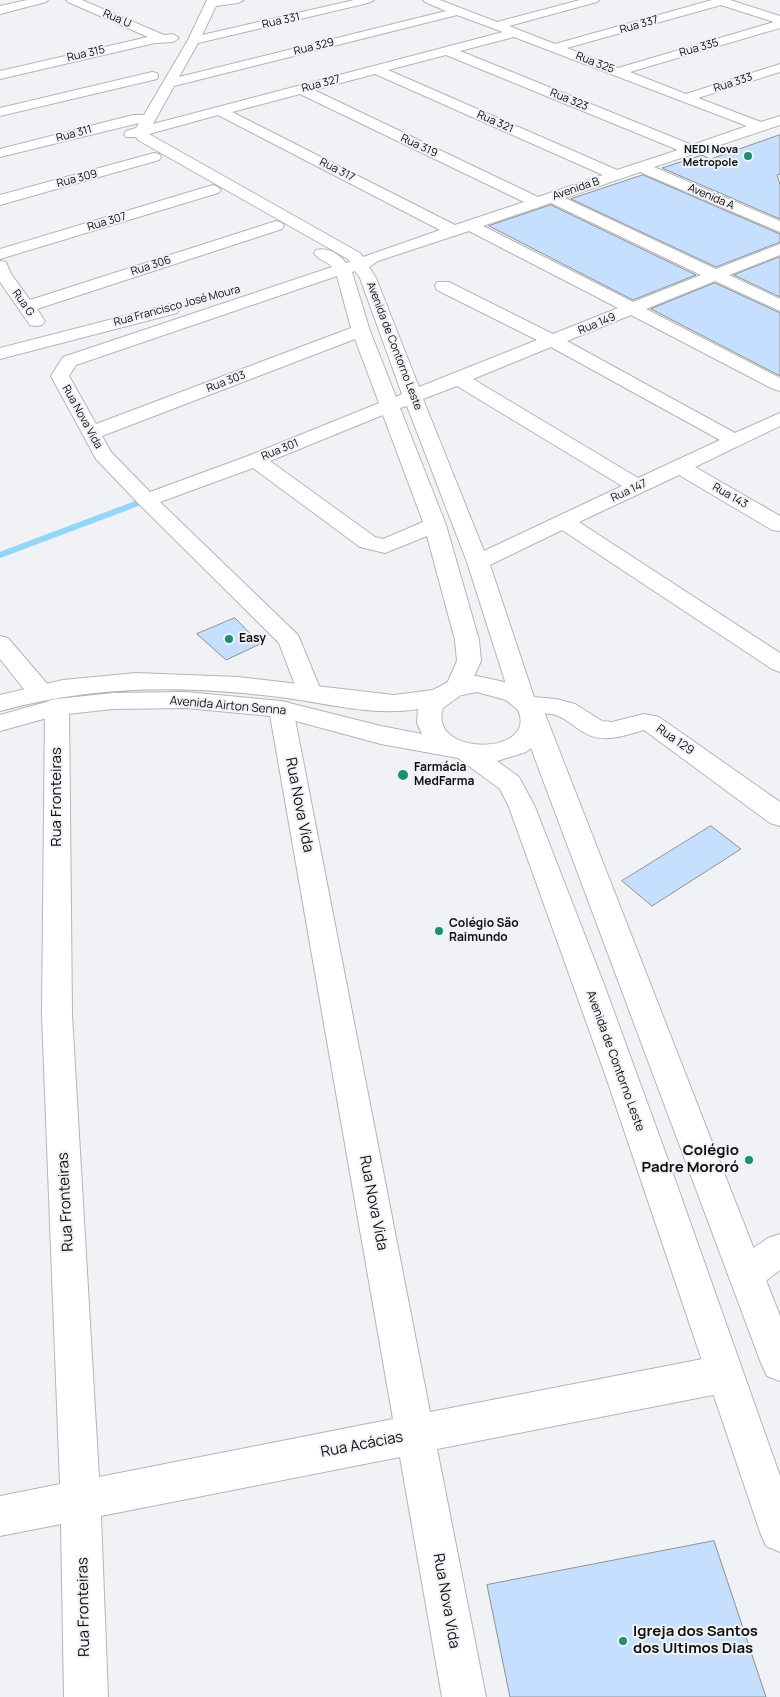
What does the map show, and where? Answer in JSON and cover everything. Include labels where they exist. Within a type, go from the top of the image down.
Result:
[{"type":"street","points":[[0,10],[42,0]]},
{"type":"street","name":"Rua U","points":[[72,0],[171,35]]},
{"type":"street","points":[[134,129],[149,119],[194,40],[212,2],[238,0]]},
{"type":"street","name":"Rua 331","points":[[194,40],[215,37],[368,0]]},
{"type":"street","points":[[496,26],[593,0]]},
{"type":"street","points":[[720,1],[780,20]]},
{"type":"street","name":"Rua 337","points":[[555,48],[720,1]]},
{"type":"street","name":"Rua 325","points":[[435,2],[457,6],[496,26],[761,126]]},
{"type":"street","name":"Rua 329","points":[[170,82],[457,6]]},
{"type":"street","name":"Rua 335","points":[[618,72],[780,24]]},
{"type":"street","name":"Rua 327","points":[[134,129],[220,111],[515,33]]},
{"type":"street","points":[[171,35],[163,57],[142,98],[134,129],[127,140],[276,226],[353,261]]},
{"type":"street","name":"Rua 315","points":[[0,74],[171,35]]},
{"type":"street","name":"Rua 323","points":[[448,51],[691,150]]},
{"type":"street","name":"Rua 333","points":[[686,98],[780,68]]},
{"type":"street","name":"Rua 321","points":[[375,70],[615,175]]},
{"type":"street","points":[[0,112],[152,76]]},
{"type":"street","name":"Rua 319","points":[[301,89],[780,306]]},
{"type":"street","name":"Rua 317","points":[[220,111],[453,230]]},
{"type":"street","name":"Avenida B","points":[[353,261],[470,225],[780,120]]},
{"type":"street","points":[[134,129],[152,143],[353,261]]},
{"type":"street","name":"Rua 311","points":[[0,153],[134,129]]},
{"type":"street","name":"Rua 309","points":[[0,200],[154,157]]},
{"type":"street","name":"Avenida A","points":[[641,167],[780,227]]},
{"type":"street","name":"Rua 307","points":[[0,254],[213,190]]},
{"type":"street","points":[[470,225],[780,385]]},
{"type":"street","name":"Rua 306","points":[[26,307],[276,226]]},
{"type":"street","name":"Rua 149","points":[[413,397],[780,249]]},
{"type":"street","name":"Avenida de Contorno Leste","points":[[353,261],[348,280],[361,330],[435,525],[467,640],[469,661],[448,692]]},
{"type":"street","name":"Avenida de Contorno Leste","points":[[353,261],[374,291],[413,397],[478,562],[528,708],[780,1363]]},
{"type":"street","name":"Rua Francisco José Moura","points":[[0,354],[353,261]]},
{"type":"street","name":"Rua Francisco José Moura","points":[[68,361],[353,261]]},
{"type":"street","name":"Rua G","points":[[1,272],[48,340]]},
{"type":"street","points":[[443,286],[553,341],[734,440]]},
{"type":"street","name":"Rua 303","points":[[91,433],[361,330]]},
{"type":"street","points":[[48,340],[68,361]]},
{"type":"street","name":"Rua Nova Vida","points":[[68,361],[60,376],[103,455],[146,500],[290,640],[310,693]]},
{"type":"street","points":[[459,379],[638,487]]},
{"type":"street","name":"Rua 301","points":[[146,500],[255,460],[413,397]]},
{"type":"street","name":"Rua 147","points":[[478,562],[780,419]]},
{"type":"street","points":[[255,460],[368,542],[384,546],[435,525]]},
{"type":"street","name":"Rua 143","points":[[680,467],[780,525]]},
{"type":"street","points":[[563,521],[780,664]]},
{"type":"street","points":[[0,643],[48,700]]},
{"type":"street","name":"Avenida Airton Senna","points":[[0,723],[85,685],[142,682],[241,686],[395,703],[448,692]]},
{"type":"street","points":[[466,685],[491,686],[512,693],[528,708],[532,728],[528,737],[505,751],[461,751],[441,741],[432,730],[428,719],[431,707],[448,692],[466,685]]},
{"type":"street","name":"Avenida Airton Senna","points":[[0,703],[48,700],[186,700],[281,709],[380,734],[461,751]]},
{"type":"street","name":"Rua Fronteiras","points":[[48,700],[57,1015],[81,1501],[86,1697]]},
{"type":"street","name":"Rua 129","points":[[528,708],[561,708],[597,729],[612,730],[650,723],[780,816]]},
{"type":"street","name":"Rua Nova Vida","points":[[281,709],[464,1697]]},
{"type":"street","name":"Avenida de Contorno Leste","points":[[461,751],[510,782],[522,806],[653,1164],[723,1374],[780,1532]]},
{"type":"street","points":[[746,1274],[780,1250]]},
{"type":"street","name":"Rua Acácias","points":[[0,1516],[723,1374]]},
{"type":"building","points":[[780,135],[780,174],[777,175],[780,184],[780,219],[662,168],[702,155],[710,159]]},
{"type":"building","points":[[643,175],[780,234],[780,242],[716,267],[571,199]]},
{"type":"building","points":[[551,205],[696,275],[633,300],[489,226]]},
{"type":"building","points":[[780,257],[780,297],[734,275]]},
{"type":"building","points":[[715,283],[780,313],[780,376],[651,309]]},
{"type":"building","name":"Easy","points":[[235,618],[260,644],[226,660],[197,634]]},
{"type":"building","points":[[711,826],[741,849],[652,906],[622,881]]},
{"type":"building","name":"Igreja dos Santos dos Ultimos Dias","points":[[714,1541],[766,1697],[510,1697],[487,1585]]},
{"type":"waterway","points":[[0,555],[146,500]]},
{"type":"place","name":"NEDI Nova Metropole","points":[[748,156]]},
{"type":"place","name":"Easy","points":[[229,639]]},
{"type":"place","name":"Farmácia MedFarma","points":[[403,775]]},
{"type":"place","name":"Colégio São Raimundo","points":[[439,931]]},
{"type":"place","name":"Colégio Padre Mororó","points":[[749,1160]]},
{"type":"place","name":"Igreja dos Santos dos Ultimos Dias","points":[[623,1641]]}]
